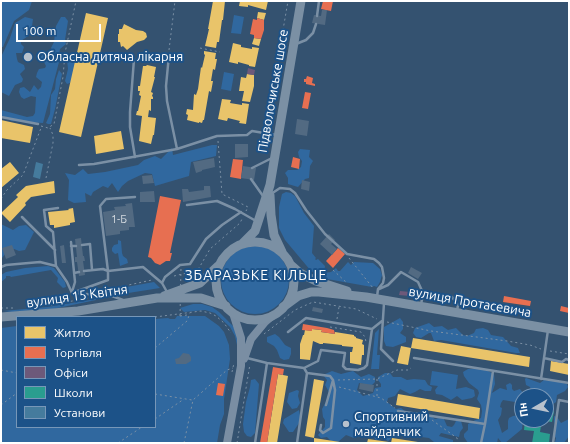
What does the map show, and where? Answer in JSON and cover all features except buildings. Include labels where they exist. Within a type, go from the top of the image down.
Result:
[{"type":"highway","name":"Підволочиське шосе","points":[[242,244],[254,231],[269,193],[301,1]]},
{"type":"highway","name":"Підволочиське шосе","points":[[269,193],[274,235],[284,255]]},
{"type":"highway","points":[[253,242],[265,243],[284,255],[290,264],[293,276],[293,287],[290,298],[283,307],[272,316],[252,319],[233,313],[226,306],[221,299],[216,282],[220,264],[229,252],[242,244],[253,242]]},
{"type":"highway","name":"вулиця 15 Квітня","points":[[157,298],[200,283],[220,264]]},
{"type":"highway","name":"вулиця Протасевича","points":[[290,264],[300,273],[316,281],[366,297]]},
{"type":"highway","name":"вулиця Протасевича","points":[[283,307],[298,296],[311,292],[380,299],[569,332]]},
{"type":"highway","name":"вулиця 15 Квітня","points":[[1,317],[78,311],[157,298],[201,298],[226,306]]},
{"type":"main road","points":[[228,443],[241,338],[233,313]]},
{"type":"main road","points":[[237,367],[244,356],[251,339],[272,316]]},
{"type":"lane","points":[[317,16],[319,1]]},
{"type":"lane","points":[[294,46],[306,40],[313,34],[316,24]]},
{"type":"lane","points":[[169,55],[166,86],[167,101],[177,149]]},
{"type":"lane","points":[[134,59],[130,127],[135,157]]},
{"type":"lane","points":[[1,117],[38,124]]},
{"type":"lane","points":[[79,165],[94,164],[177,149],[217,136],[247,135],[252,131],[278,136]]},
{"type":"lane","points":[[252,168],[275,157]]},
{"type":"lane","points":[[250,179],[269,193],[280,188],[290,189],[295,193],[325,234],[347,254],[374,259],[379,263],[382,267],[384,278],[378,289],[382,322],[381,349],[393,361]]},
{"type":"lane","points":[[72,293],[108,280],[100,206],[106,198],[135,197]]},
{"type":"lane","points":[[186,205],[217,201],[258,222]]},
{"type":"lane","points":[[56,266],[53,232],[46,226],[44,210],[58,208]]},
{"type":"lane","points":[[162,283],[164,277],[180,265],[190,264],[206,239],[222,225],[241,212]]},
{"type":"lane","points":[[22,217],[55,250]]},
{"type":"lane","points":[[71,242],[75,282],[72,293]]},
{"type":"lane","points":[[82,245],[90,244],[92,270]]},
{"type":"lane","points":[[71,246],[76,246]]},
{"type":"lane","points":[[1,267],[6,265],[40,262],[51,263],[56,266],[67,282],[72,293]]},
{"type":"lane","points":[[84,271],[103,269],[108,271],[143,267],[162,283],[168,294]]},
{"type":"lane","points":[[74,273],[79,272]]},
{"type":"lane","points":[[378,289],[388,285],[401,272],[418,282],[423,293],[421,306]]},
{"type":"lane","points":[[72,293],[112,296],[129,302]]},
{"type":"lane","points":[[423,293],[452,297],[458,305],[457,313]]},
{"type":"lane","points":[[288,332],[306,318],[372,329],[382,322]]},
{"type":"lane","points":[[244,356],[251,360],[304,368],[318,361],[321,350],[345,353],[343,366],[346,369],[352,370],[364,368],[367,365],[372,329]]},
{"type":"lane","points":[[541,379],[549,329]]},
{"type":"lane","points":[[414,358],[569,383]]},
{"type":"lane","points":[[544,358],[562,362],[566,359],[569,360]]},
{"type":"lane","points":[[255,443],[267,363]]},
{"type":"lane","points":[[296,443],[307,373],[304,368]]},
{"type":"lane","points":[[482,443],[493,371]]},
{"type":"lane","points":[[307,373],[330,376],[334,383],[335,390],[331,428],[323,433],[320,430],[321,425]]},
{"type":"lane","points":[[326,405],[333,380]]},
{"type":"lane","points":[[553,443],[559,400],[569,402]]},
{"type":"lane","points":[[398,410],[485,424]]},
{"type":"path","points":[[38,124],[48,128],[54,124],[63,77],[65,52],[76,1]]},
{"type":"path","points":[[134,59],[169,55],[175,1]]},
{"type":"path","points":[[265,133],[288,1]]},
{"type":"path","points":[[200,48],[220,52]]},
{"type":"path","points":[[1,199],[6,191],[23,175],[42,126]]},
{"type":"path","points":[[46,178],[53,143],[53,135],[50,127]]},
{"type":"path","points":[[217,136],[222,194],[248,207]]},
{"type":"path","points":[[347,254],[349,259],[374,289]]},
{"type":"path","points":[[181,267],[180,316],[187,316],[187,313]]},
{"type":"path","points":[[188,267],[189,274]]},
{"type":"path","points":[[333,270],[349,285]]},
{"type":"path","points":[[49,306],[93,298],[101,290]]},
{"type":"path","points":[[263,335],[295,310],[313,302],[356,309],[382,322],[431,331],[507,340],[545,350],[569,354]]},
{"type":"path","points":[[337,323],[339,306]]},
{"type":"path","points":[[1,308],[20,308]]},
{"type":"path","points":[[156,317],[201,311],[210,313],[216,316],[229,328],[232,334]]},
{"type":"path","points":[[156,347],[187,321],[190,312]]},
{"type":"path","points":[[327,326],[336,329],[361,332],[365,337],[366,344]]},
{"type":"path","points":[[234,360],[237,367]]},
{"type":"path","points":[[237,443],[250,364]]},
{"type":"path","points":[[232,373],[237,367]]},
{"type":"path","points":[[184,443],[193,400],[227,370],[237,367]]},
{"type":"path","points":[[333,380],[377,379],[397,370],[408,370],[410,368]]},
{"type":"path","points":[[1,370],[16,373]]},
{"type":"path","points":[[377,379],[377,396]]},
{"type":"path","points":[[334,383],[340,387],[377,396],[398,410]]},
{"type":"path","points":[[1,405],[16,394]]},
{"type":"path","points":[[156,394],[193,400]]},
{"type":"path","points":[[156,417],[184,399]]},
{"type":"path","points":[[424,415],[457,438],[458,443]]},
{"type":"path","points":[[118,443],[140,428]]},
{"type":"shaded area","points":[[1,1],[32,1],[29,10],[14,21],[3,47],[1,47]]},
{"type":"shaded area","points":[[234,15],[244,17],[241,34],[231,33]]},
{"type":"shaded area","points":[[25,17],[33,19],[28,36],[21,41],[21,44],[24,47],[22,53],[16,53],[18,62],[24,65],[25,69],[20,74],[23,79],[22,82],[15,85],[9,96],[1,92],[1,57],[15,23]]},
{"type":"shaded area","points":[[61,17],[65,17],[68,21],[65,40],[66,44],[60,49],[59,55],[56,56],[51,48],[54,42],[56,26]]},
{"type":"shaded area","points":[[70,54],[79,54],[74,77],[70,83],[67,84],[65,81],[68,69],[67,60]]},
{"type":"shaded area","points":[[42,55],[45,56],[47,60],[53,57],[59,62],[43,123],[11,121],[7,118],[1,117],[1,110],[27,117],[33,116],[35,113],[36,97],[31,96],[24,99],[21,97],[19,92],[20,88],[24,87],[30,92],[34,85],[38,90],[41,87],[42,82],[36,77],[39,69],[45,68],[46,66],[44,62],[39,61]]},
{"type":"shaded area","points":[[59,70],[62,74],[55,109],[51,124],[48,124],[46,123],[50,114],[51,95],[55,89]]},
{"type":"shaded area","points":[[224,72],[234,74],[231,91],[221,89]]},
{"type":"shaded area","points":[[217,145],[216,156],[191,162],[189,176],[155,186],[152,174],[145,173],[128,181],[118,192],[112,183],[108,188],[103,186],[93,192],[91,196],[85,193],[86,202],[74,203],[68,200],[69,180],[65,173],[75,175],[83,169],[88,174],[105,172],[138,165],[144,160],[155,156],[161,159],[172,148],[173,155]]},
{"type":"shaded area","points":[[300,149],[310,150],[309,157],[313,161],[310,166],[309,178],[305,179],[298,187],[288,184],[288,178],[285,173],[288,170],[297,170],[301,167],[302,161],[298,152]]},
{"type":"shaded area","points":[[286,192],[295,196],[304,213],[314,226],[312,253],[316,260],[318,259],[325,266],[324,273],[331,272],[336,268],[340,271],[348,262],[351,265],[354,262],[373,263],[380,269],[382,275],[377,287],[327,279],[311,271],[285,240],[279,228],[279,207],[282,194]]},
{"type":"shaded area","points":[[1,224],[13,230],[19,226],[26,225],[34,232],[25,250],[19,251],[14,249],[1,258]]},
{"type":"shaded area","points":[[118,240],[121,241],[122,253],[127,259],[128,263],[120,266],[118,253],[115,254],[112,251],[114,245],[118,244]]},
{"type":"shaded area","name":"ЗБАРАЗЬКЕ КІЛЬЦЕ","points":[[255,246],[268,249],[279,256],[286,267],[289,280],[286,293],[279,304],[268,311],[255,314],[242,311],[231,304],[224,293],[221,280],[224,267],[231,256],[242,249]]},
{"type":"shaded area","points":[[48,266],[54,268],[65,282],[66,287],[63,288],[57,282],[58,278],[51,270],[11,277],[6,276],[6,278],[1,282],[1,275],[6,272],[25,268]]},
{"type":"shaded area","points":[[154,282],[160,288],[122,294],[121,288]]},
{"type":"shaded area","points":[[96,299],[53,309],[12,312],[3,311],[47,307]]},
{"type":"shaded area","points":[[193,304],[202,304],[212,307],[219,312],[233,326],[238,335],[237,345],[235,336],[230,327],[215,313],[205,310],[184,312],[180,308]]},
{"type":"shaded area","points":[[177,316],[205,316],[219,326],[224,332],[229,345],[230,359],[224,399],[224,414],[220,425],[217,443],[1,443],[1,328],[16,326],[16,428],[156,428],[156,319],[175,319]]},
{"type":"shaded area","points":[[400,318],[403,322],[403,329],[400,333],[406,337],[406,342],[393,347],[386,346],[384,341],[384,327]]},
{"type":"shaded area","points":[[429,323],[434,327],[442,326],[448,330],[456,328],[463,335],[467,336],[474,333],[476,329],[483,328],[488,330],[491,335],[503,337],[511,346],[518,348],[520,353],[441,340],[434,341],[431,333],[421,338],[416,337],[413,333],[415,328]]},
{"type":"shaded area","points":[[379,329],[377,355],[380,355],[379,369],[371,369],[375,333]]},
{"type":"shaded area","points":[[275,334],[285,345],[291,348],[289,359],[284,360],[280,358],[274,346],[267,342],[267,337]]},
{"type":"shaded area","points":[[468,369],[484,369],[494,374],[495,384],[492,393],[500,388],[507,390],[506,385],[510,383],[512,385],[512,389],[514,391],[514,402],[503,400],[500,407],[502,408],[501,415],[498,420],[502,433],[508,429],[509,418],[513,416],[514,428],[522,429],[505,443],[502,443],[498,438],[497,443],[468,443],[464,437],[464,434],[468,430],[468,424],[481,418],[482,411],[481,405],[477,399],[479,393],[478,390],[469,383],[463,372]]},
{"type":"shaded area","points":[[332,371],[341,374],[353,371],[361,377],[369,374],[375,377],[375,382],[372,385],[359,383],[357,390],[363,396],[373,393],[375,388],[381,387],[378,377],[385,373],[390,373],[393,377],[401,377],[407,380],[425,380],[428,385],[432,387],[431,391],[420,389],[410,394],[400,389],[395,396],[388,398],[387,402],[396,409],[401,408],[406,412],[409,412],[413,419],[422,416],[431,416],[435,419],[443,417],[447,426],[452,427],[456,421],[461,421],[463,428],[459,437],[441,433],[439,436],[453,440],[453,443],[434,442],[429,438],[413,438],[404,435],[401,431],[400,435],[388,441],[381,437],[379,440],[376,440],[372,435],[367,433],[357,433],[354,438],[346,435],[338,442],[331,441],[327,437],[321,438],[318,435],[325,427],[322,409],[329,392],[325,385],[327,380],[323,375]]},
{"type":"shaded area","points":[[432,371],[458,375],[456,389],[466,387],[474,390],[475,396],[462,400],[457,396],[451,400],[442,395],[436,394],[435,390],[438,386],[430,385]]},
{"type":"shaded area","points":[[526,378],[540,383],[544,380],[567,384],[568,387],[565,391],[557,395],[556,402],[554,404],[554,388],[530,388],[526,385],[525,379]]},
{"type":"shaded area","points":[[255,379],[259,384],[255,433],[251,437],[247,436],[244,432],[243,424],[251,380]]},
{"type":"shaded area","points":[[297,390],[299,391],[298,396],[300,403],[297,408],[292,409],[287,402],[289,393]]},
{"type":"shaded area","points":[[299,410],[301,420],[293,432],[289,432],[283,423],[284,419]]},
{"type":"shaded area","points":[[554,416],[557,417],[561,423],[569,419],[569,436],[564,443],[555,442],[556,438],[554,436],[556,430]]},
{"type":"place","name":"Обласна дитяча лікарня","points":[[28,57]]},
{"type":"place","name":"Спортивний майданчик","points":[[346,424]]},
{"type":"district","name":"ЗБАРАЗЬКЕ КІЛЬЦЕ","points":[[256,275]]}]
